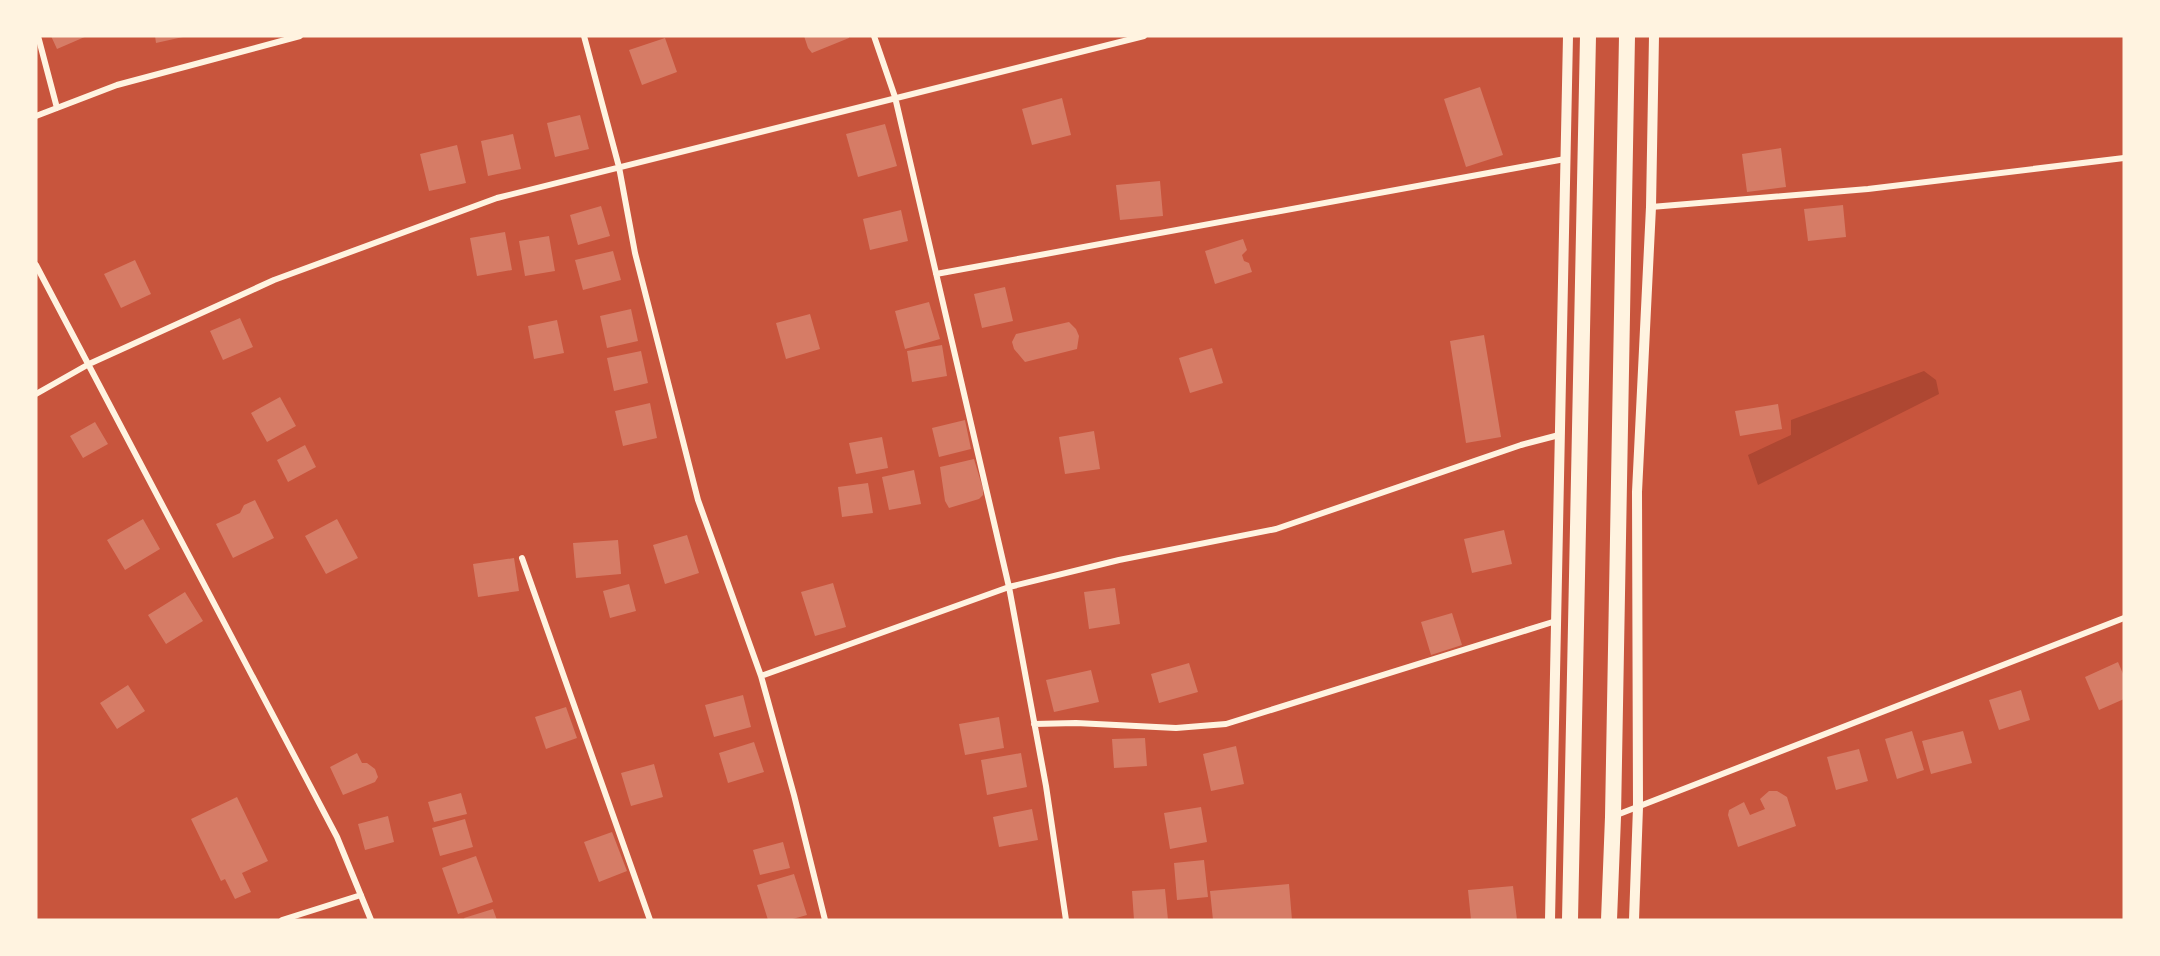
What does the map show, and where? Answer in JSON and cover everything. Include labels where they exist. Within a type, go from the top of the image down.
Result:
[{"type":"highway","points":[[1569,920],[1588,36]]},
{"type":"highway","points":[[1609,920],[1613,817],[1627,36]]},
{"type":"street","points":[[38,36],[57,108]]},
{"type":"street","points":[[36,116],[117,85],[300,36]]},
{"type":"street","points":[[584,36],[619,167],[635,253],[698,500],[761,676],[825,920]]},
{"type":"street","points":[[874,36],[895,97],[1009,587],[1046,786],[1066,920]]},
{"type":"street","points":[[36,394],[89,364],[274,280],[497,198],[1144,36]]},
{"type":"street","points":[[1550,920],[1568,36]]},
{"type":"street","points":[[1634,920],[1638,807],[1637,492],[1651,207],[1654,36]]},
{"type":"street","points":[[1651,207],[1868,189],[2124,158]]},
{"type":"street","points":[[936,274],[1565,159]]},
{"type":"street","points":[[36,266],[337,837],[371,920]]},
{"type":"street","points":[[761,676],[1009,587],[1119,560],[1276,529],[1521,445],[1560,435]]},
{"type":"street","points":[[522,558],[650,920]]},
{"type":"street","points":[[1613,817],[2124,618]]},
{"type":"street","points":[[1034,724],[1076,723],[1176,728],[1226,724],[1556,621]]},
{"type":"street","points":[[282,920],[361,895]]},
{"type":"shaded area","points":[[1924,371],[1936,380],[1939,394],[1758,485],[1748,455],[1791,435],[1791,420]]},
{"type":"building","points":[[51,36],[87,36],[57,49]]},
{"type":"building","points":[[155,36],[183,36],[183,37],[156,43]]},
{"type":"building","points":[[804,36],[849,36],[849,38],[812,53]]},
{"type":"building","points":[[665,38],[677,72],[642,85],[629,50]]},
{"type":"building","points":[[1480,87],[1503,155],[1466,167],[1444,99]]},
{"type":"building","points":[[1062,98],[1071,135],[1032,145],[1022,109]]},
{"type":"building","points":[[580,115],[589,149],[555,157],[547,123]]},
{"type":"building","points":[[885,124],[897,166],[858,177],[846,134]]},
{"type":"building","points":[[513,134],[521,169],[488,176],[481,141]]},
{"type":"building","points":[[457,145],[466,183],[429,191],[420,154]]},
{"type":"building","points":[[1781,148],[1786,187],[1747,192],[1742,154]]},
{"type":"building","points":[[1160,181],[1163,216],[1120,220],[1116,185]]},
{"type":"building","points":[[1843,205],[1846,237],[1808,241],[1804,209]]},
{"type":"building","points":[[601,206],[610,236],[578,245],[570,215]]},
{"type":"building","points":[[901,210],[908,241],[870,250],[863,219]]},
{"type":"building","points":[[505,232],[512,270],[477,276],[470,238]]},
{"type":"building","points":[[549,236],[555,271],[525,276],[519,241]]},
{"type":"building","points":[[1243,239],[1247,250],[1242,255],[1244,261],[1249,263],[1252,272],[1215,284],[1205,251]]},
{"type":"building","points":[[613,251],[621,280],[583,290],[575,260]]},
{"type":"building","points":[[135,260],[151,294],[121,308],[104,274]]},
{"type":"building","points":[[1005,287],[1013,321],[982,328],[974,294]]},
{"type":"building","points":[[929,302],[940,339],[905,349],[895,311]]},
{"type":"building","points":[[631,309],[638,341],[607,348],[600,316]]},
{"type":"building","points":[[810,314],[820,349],[786,359],[776,323]]},
{"type":"building","points":[[240,318],[253,347],[223,360],[210,331]]},
{"type":"building","points":[[557,320],[564,353],[534,359],[528,326]]},
{"type":"building","points":[[1069,322],[1079,336],[1077,349],[1025,362],[1014,349],[1012,342],[1016,334]]},
{"type":"building","points":[[1484,335],[1501,437],[1466,443],[1450,341]]},
{"type":"building","points":[[942,345],[947,376],[912,382],[907,351]]},
{"type":"building","points":[[1212,348],[1223,383],[1190,393],[1179,358]]},
{"type":"building","points":[[641,351],[648,383],[614,391],[607,358]]},
{"type":"building","points":[[280,397],[296,426],[267,442],[251,413]]},
{"type":"building","points":[[650,403],[657,438],[623,446],[615,411]]},
{"type":"building","points":[[1778,404],[1782,429],[1740,436],[1735,411]]},
{"type":"building","points":[[965,420],[971,449],[939,457],[932,428]]},
{"type":"building","points":[[95,422],[108,444],[83,458],[70,436]]},
{"type":"building","points":[[1094,431],[1100,469],[1065,474],[1059,437]]},
{"type":"building","points":[[882,437],[888,468],[856,474],[849,443]]},
{"type":"building","points":[[305,445],[316,467],[288,482],[277,460]]},
{"type":"building","points":[[974,459],[983,495],[979,499],[949,508],[945,501],[940,467]]},
{"type":"building","points":[[914,470],[921,504],[889,510],[882,477]]},
{"type":"building","points":[[868,483],[873,513],[842,517],[838,487]]},
{"type":"building","points":[[255,500],[274,538],[233,558],[216,524],[240,513],[244,505]]},
{"type":"building","points":[[143,519],[160,549],[125,570],[107,540]]},
{"type":"building","points":[[337,519],[358,558],[326,574],[305,536]]},
{"type":"building","points":[[1504,530],[1512,564],[1472,573],[1464,539]]},
{"type":"building","points":[[687,535],[699,573],[665,584],[653,545]]},
{"type":"building","points":[[618,540],[621,574],[576,578],[573,543]]},
{"type":"building","points":[[514,558],[519,591],[478,597],[473,564]]},
{"type":"building","points":[[833,583],[846,627],[815,636],[801,592]]},
{"type":"building","points":[[629,584],[636,611],[610,618],[603,591]]},
{"type":"building","points":[[1115,588],[1120,624],[1089,629],[1084,592]]},
{"type":"building","points":[[185,592],[203,621],[166,644],[148,615]]},
{"type":"building","points":[[1452,613],[1462,645],[1431,655],[1421,622]]},
{"type":"building","points":[[2118,662],[2124,676],[2124,699],[2099,710],[2085,677]]},
{"type":"building","points":[[1189,663],[1198,692],[1159,703],[1151,674]]},
{"type":"building","points":[[1091,670],[1099,702],[1054,712],[1046,680]]},
{"type":"building","points":[[128,685],[145,711],[117,729],[100,703]]},
{"type":"building","points":[[2021,690],[2030,720],[1999,730],[1989,700]]},
{"type":"building","points":[[743,695],[751,727],[714,737],[705,705]]},
{"type":"building","points":[[566,707],[577,738],[546,749],[535,717]]},
{"type":"building","points":[[999,717],[1004,748],[965,755],[959,724]]},
{"type":"building","points":[[1912,731],[1924,770],[1897,779],[1885,739]]},
{"type":"building","points":[[1963,731],[1972,763],[1931,774],[1922,741]]},
{"type":"building","points":[[1145,738],[1147,766],[1114,768],[1112,739]]},
{"type":"building","points":[[754,742],[764,772],[728,783],[719,753]]},
{"type":"building","points":[[1236,746],[1244,784],[1211,791],[1203,754]]},
{"type":"building","points":[[1859,749],[1868,781],[1836,790],[1827,757]]},
{"type":"building","points":[[357,753],[362,763],[367,763],[375,769],[378,777],[375,782],[343,795],[330,767]]},
{"type":"building","points":[[1021,753],[1027,787],[987,795],[981,760]]},
{"type":"building","points":[[654,764],[663,797],[631,806],[621,773]]},
{"type":"building","points":[[1769,791],[1777,791],[1787,797],[1796,826],[1738,847],[1728,815],[1729,810],[1744,802],[1750,815],[1765,809],[1760,799]]},
{"type":"building","points":[[461,793],[467,814],[434,822],[428,802]]},
{"type":"building","points":[[237,797],[268,861],[242,873],[251,892],[235,899],[225,879],[221,881],[191,819]]},
{"type":"building","points":[[1201,807],[1207,842],[1170,849],[1164,813]]},
{"type":"building","points":[[1032,809],[1038,840],[999,847],[993,817]]},
{"type":"building","points":[[388,816],[394,842],[365,850],[358,824]]},
{"type":"building","points":[[465,819],[473,847],[440,856],[432,828]]},
{"type":"building","points":[[612,832],[627,871],[599,882],[584,842]]},
{"type":"building","points":[[783,842],[790,868],[760,875],[753,850]]},
{"type":"building","points":[[476,856],[493,902],[458,914],[442,868]]},
{"type":"building","points":[[1204,860],[1208,897],[1177,900],[1174,863]]},
{"type":"building","points":[[794,874],[807,915],[789,920],[768,920],[757,885]]},
{"type":"building","points":[[1289,884],[1292,920],[1213,920],[1210,891]]},
{"type":"building","points":[[1513,886],[1517,920],[1471,920],[1468,890]]},
{"type":"building","points":[[1165,889],[1168,920],[1134,920],[1132,891]]},
{"type":"building","points":[[493,909],[497,920],[465,920],[464,918]]}]
